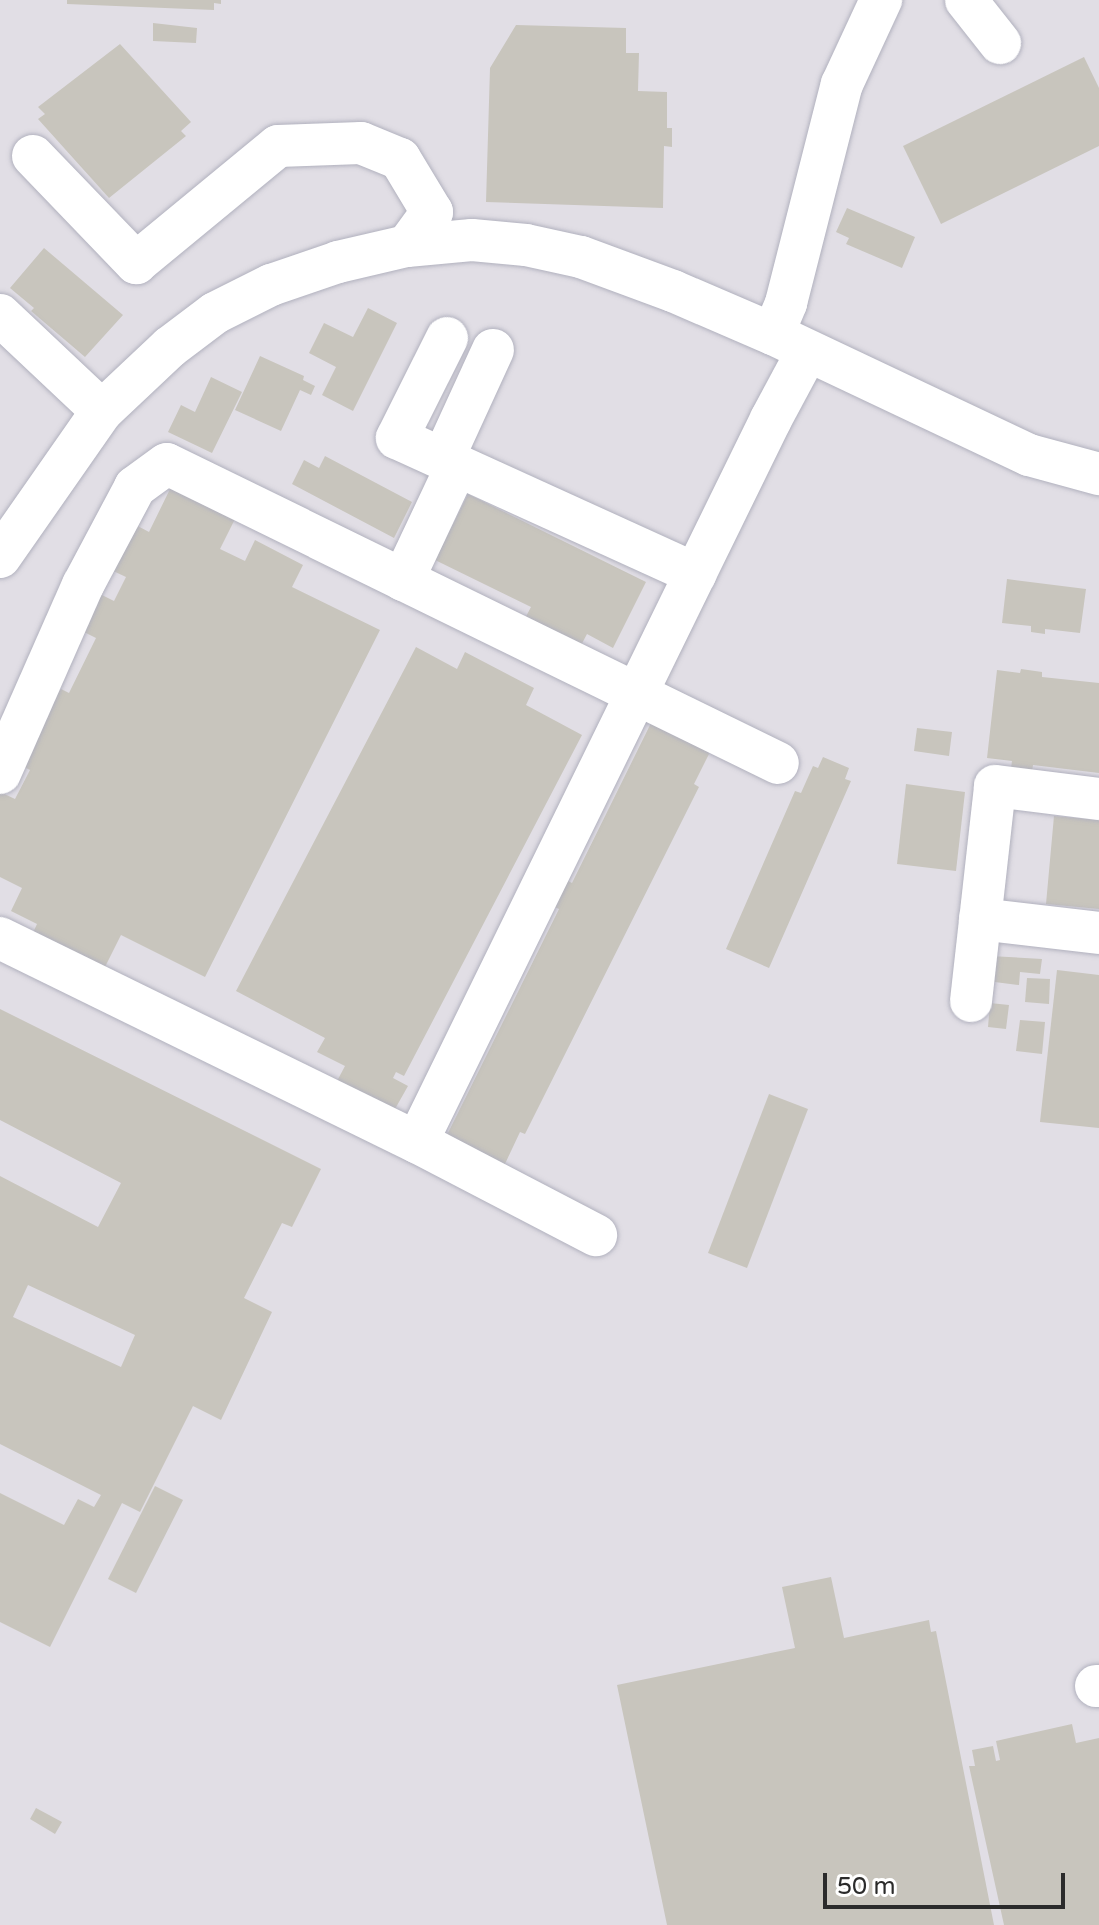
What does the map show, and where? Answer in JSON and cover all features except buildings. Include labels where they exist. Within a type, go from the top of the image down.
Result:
[{"type":"street","points":[[417,1142],[695,574],[790,343],[786,303],[842,84],[881,0]]},
{"type":"street","points":[[966,0],[1000,43]]},
{"type":"street","points":[[33,156],[136,263],[278,146],[361,143],[400,159],[432,212],[407,246]]},
{"type":"street","points":[[0,557],[102,411],[170,347],[215,313],[271,285],[338,262],[407,246],[472,240],[526,245],[581,257],[790,343],[1029,455],[1099,474]]},
{"type":"street","points":[[0,315],[102,411]]},
{"type":"street","points":[[447,338],[397,438],[695,574]]},
{"type":"street","points":[[403,580],[493,350]]},
{"type":"street","points":[[0,773],[83,585],[135,487],[167,464],[778,763]]},
{"type":"street","points":[[971,1001],[995,786],[1099,799]]},
{"type":"street","points":[[980,919],[1099,933]]},
{"type":"street","points":[[0,938],[417,1142],[596,1235]]},
{"type":"shaded area","points":[[0,0],[1099,0],[1099,1925],[0,1925]]}]
